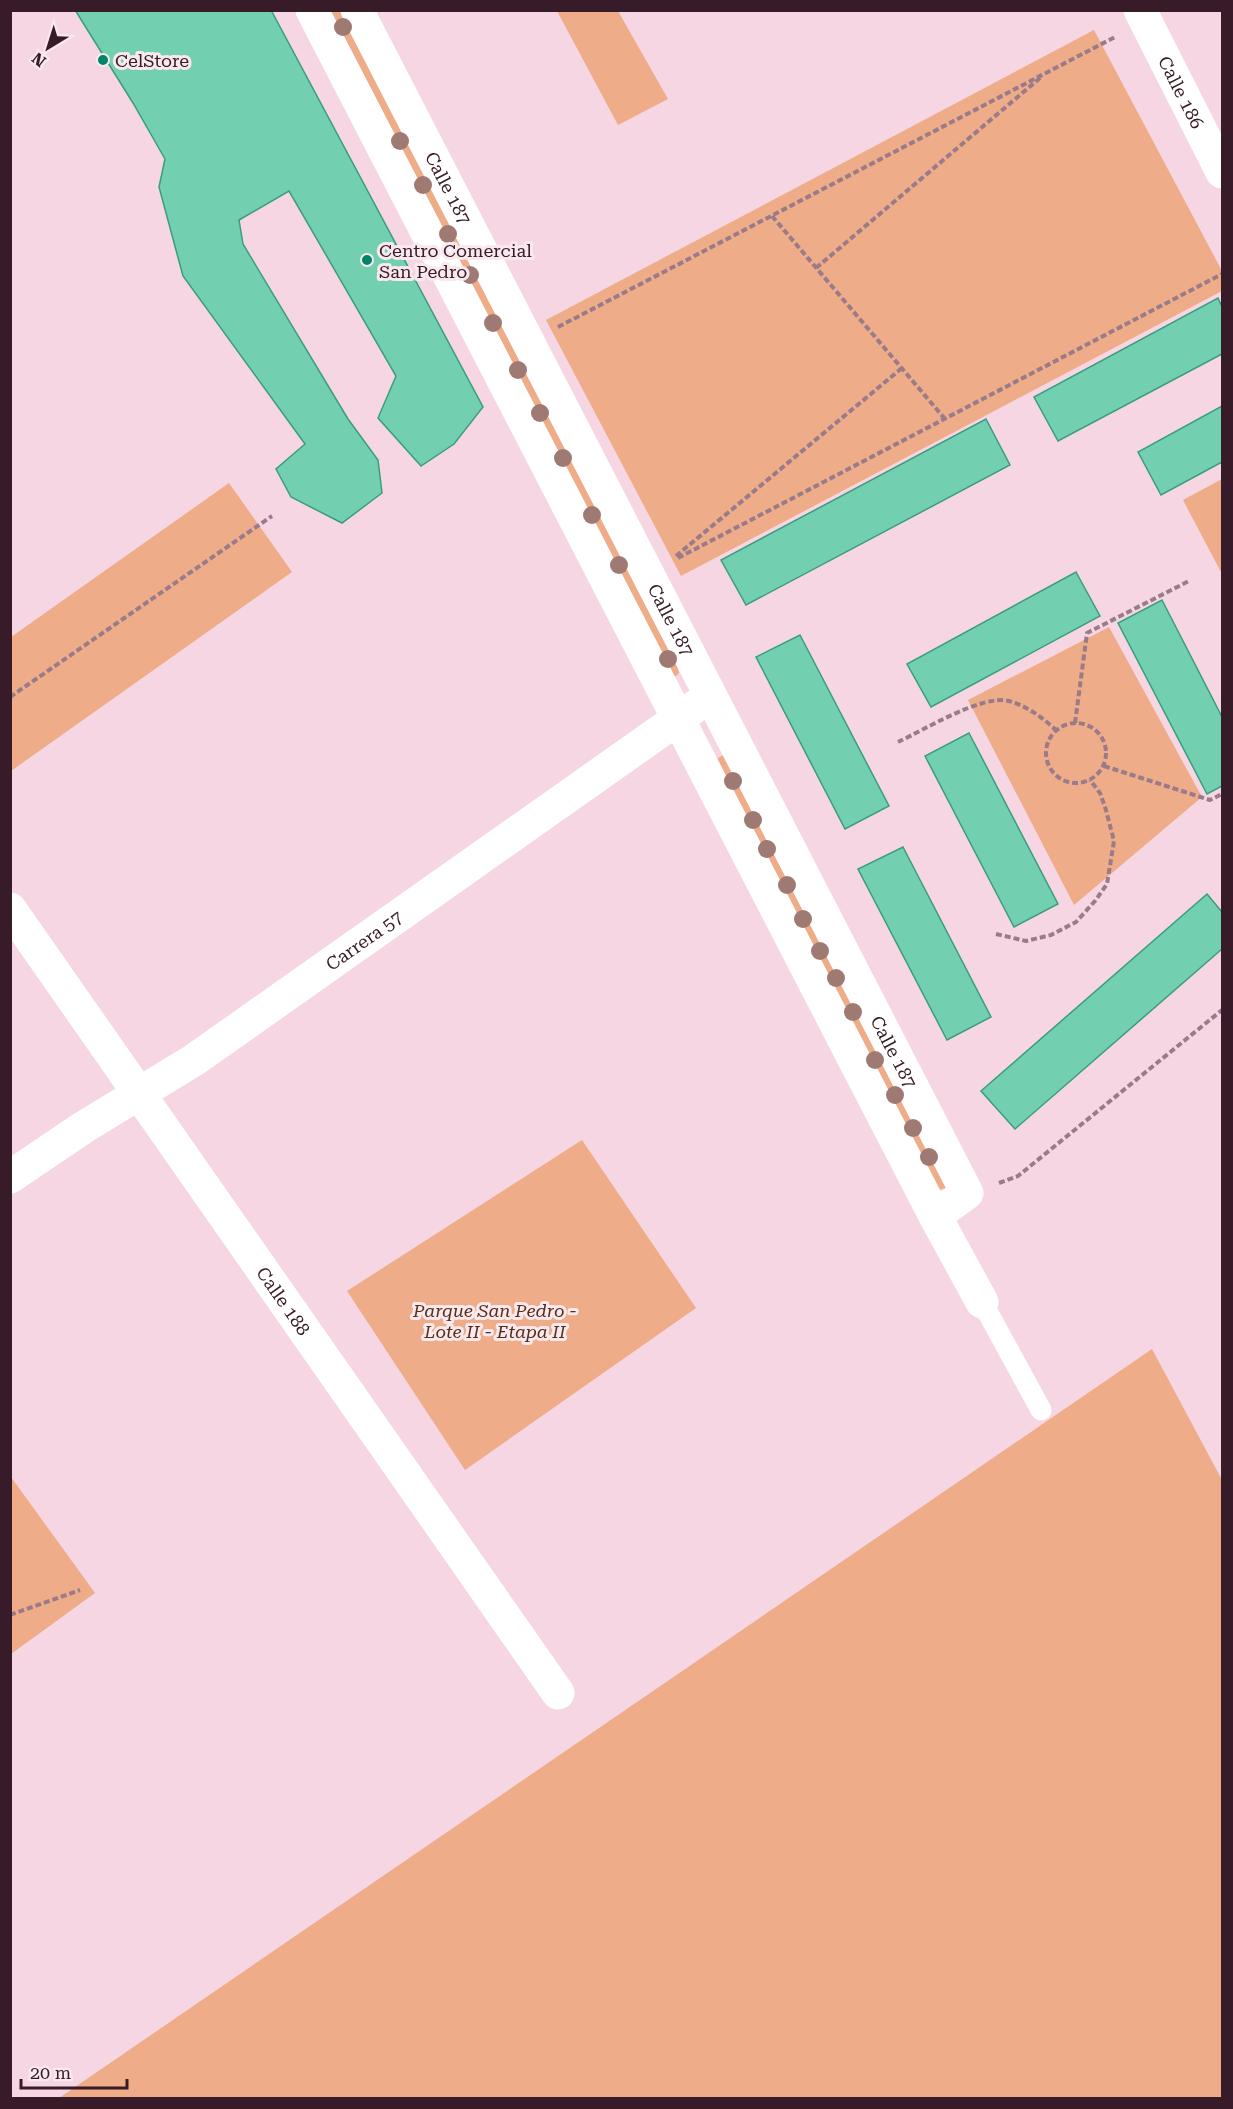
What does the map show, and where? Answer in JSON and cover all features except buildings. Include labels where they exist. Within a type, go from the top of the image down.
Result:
[{"type":"street","points":[[312,10],[935,1216],[982,1302]]},
{"type":"street","name":"Calle 187","points":[[357,10],[967,1193]]},
{"type":"street","name":"Calle 186","points":[[1131,22],[1212,125],[1222,172]]},
{"type":"street","name":"Carrera 57","points":[[10,1177],[84,1127],[194,1060],[711,695]]},
{"type":"street","name":"Calle 188","points":[[10,909],[558,1693]]},
{"type":"street","points":[[935,1216],[967,1193]]},
{"type":"lane","points":[[982,1302],[1041,1410]]},
{"type":"path","points":[[556,328],[1046,73],[1131,22]]},
{"type":"path","points":[[816,268],[1046,73]]},
{"type":"path","points":[[772,216],[945,419]]},
{"type":"path","points":[[902,368],[674,559],[1222,274]]},
{"type":"path","points":[[10,697],[272,516]]},
{"type":"path","points":[[1075,723],[1087,633],[1189,581]]},
{"type":"path","points":[[898,742],[977,704],[991,700],[1009,701],[1042,718],[1056,730]]},
{"type":"path","points":[[1075,723],[1085,724],[1102,737],[1107,756],[1104,766],[1097,775],[1081,784],[1071,783],[1054,775],[1049,767],[1046,748],[1049,738],[1056,730],[1075,723]]},
{"type":"path","points":[[1104,766],[1210,800],[1222,794]]},
{"type":"path","points":[[996,934],[1026,941],[1051,935],[1076,921],[1107,884],[1114,841],[1103,801],[1090,780]]},
{"type":"path","points":[[967,1193],[1018,1176],[1222,1010]]},
{"type":"path","points":[[10,1615],[80,1590]]},
{"type":"green space","points":[[326,11],[340,11],[678,668],[679,673],[676,676],[671,676]]},
{"type":"green space","points":[[557,11],[618,11],[668,99],[618,125]]},
{"type":"green space","points":[[1094,30],[1222,271],[1222,291],[681,576],[546,320]]},
{"type":"green space","points":[[1222,479],[1222,574],[1183,500]]},
{"type":"green space","points":[[229,483],[292,572],[11,771],[11,637]]},
{"type":"green space","points":[[1109,627],[1202,797],[1074,905],[968,700]]},
{"type":"green space","points":[[723,755],[946,1188],[939,1190],[716,763]]},
{"type":"green space","name":"Parque San Pedro - Lote II - Etapa II","points":[[582,1140],[696,1308],[465,1470],[347,1291]]},
{"type":"green space","points":[[1152,1349],[1222,1480],[1222,2098],[59,2098]]},
{"type":"green space","points":[[11,1477],[95,1593],[10,1654]]},
{"type":"place","name":"CelStore","points":[[103,60]]},
{"type":"place","name":"Centro Comercial San Pedro","points":[[367,260]]}]
